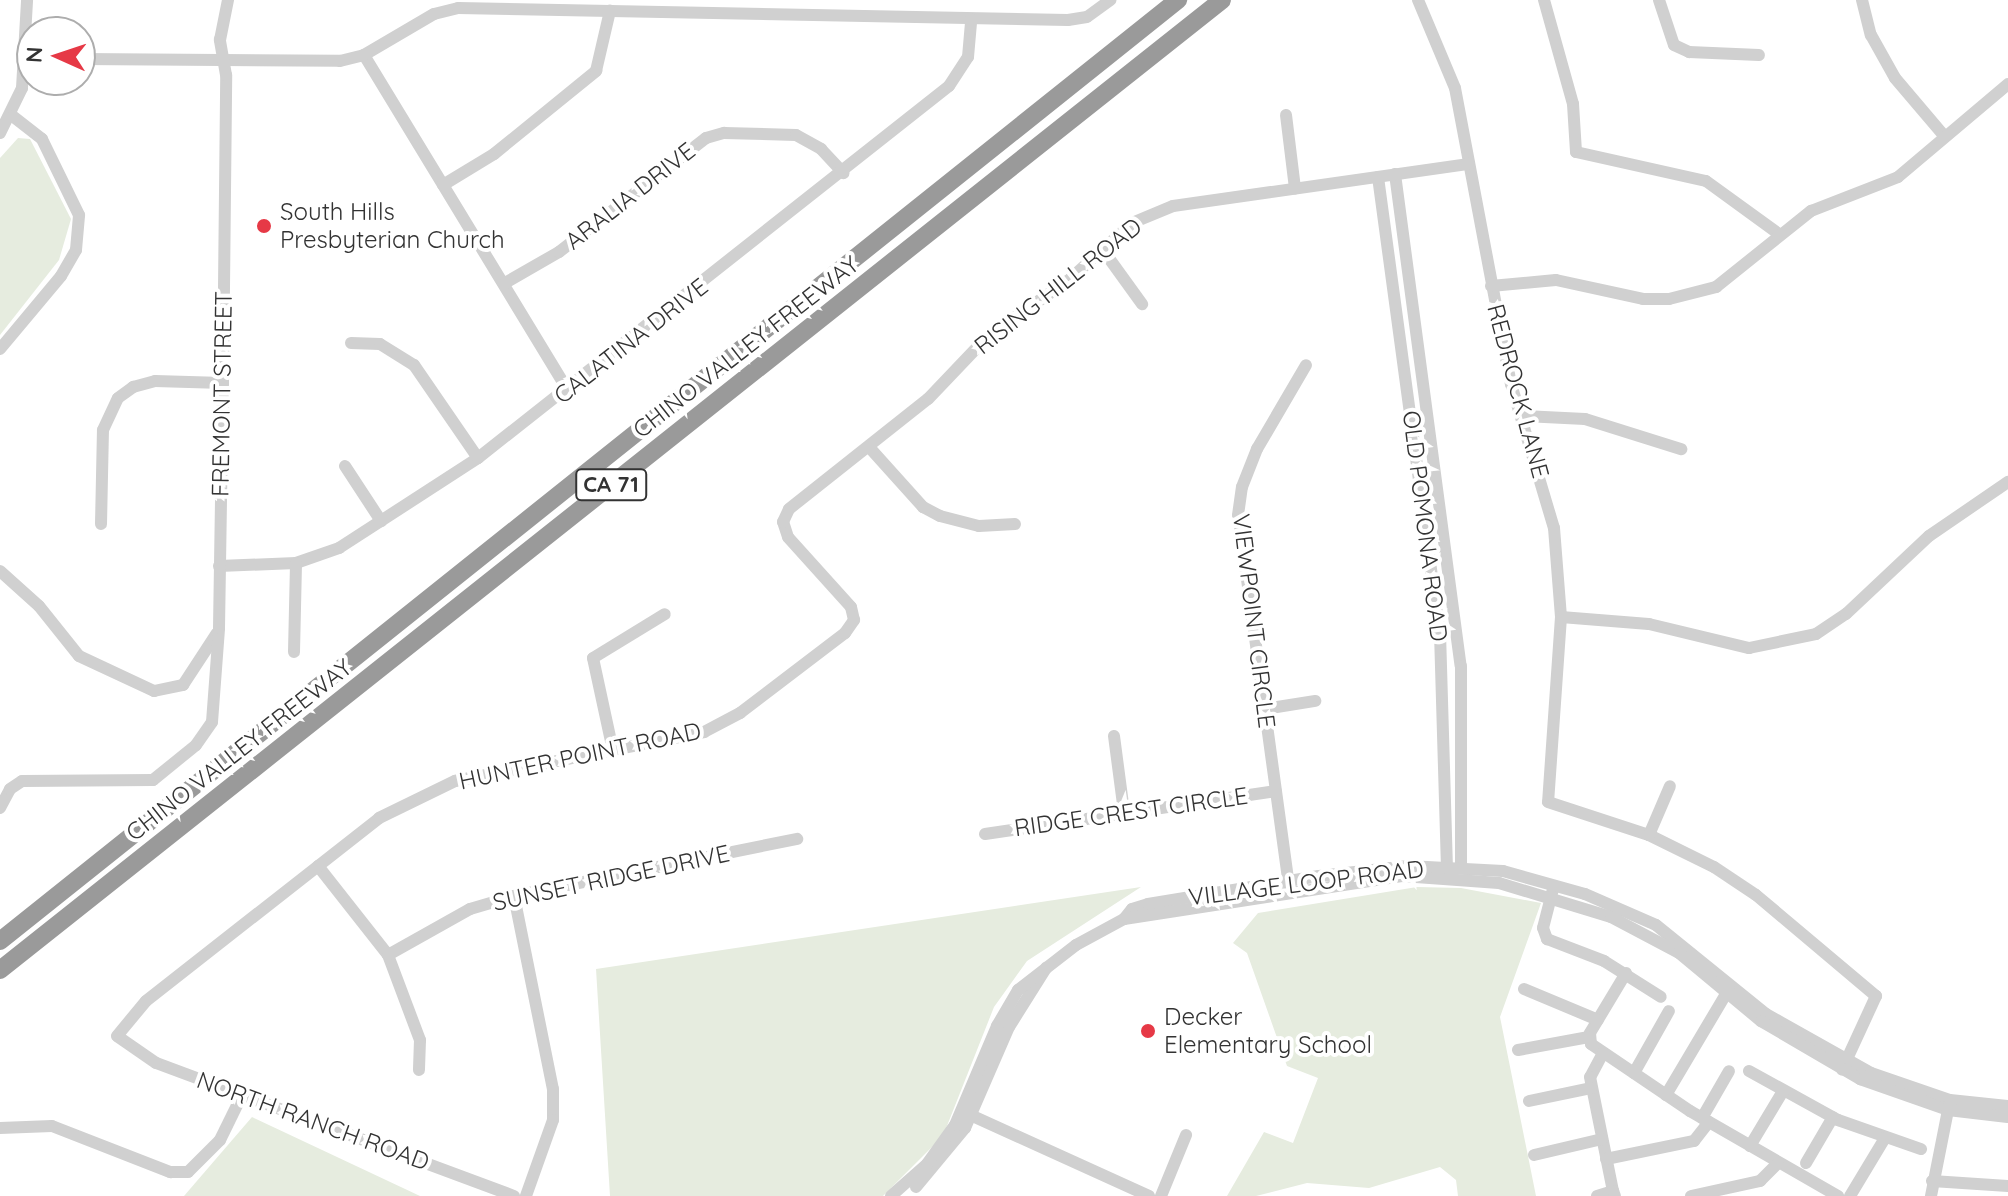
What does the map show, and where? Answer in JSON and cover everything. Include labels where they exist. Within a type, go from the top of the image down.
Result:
[{"type":"highway","name":"CHINO VALLEY FREEWAY","points":[[0,941],[1178,0]]},
{"type":"highway","name":"CHINO VALLEY FREEWAY","points":[[0,970],[1222,0]]},
{"type":"street","name":"FREMONT STREET","points":[[0,808],[10,789],[22,781],[153,780],[168,772],[212,722],[219,628],[223,383],[226,75],[222,61],[222,21],[228,0]]},
{"type":"street","points":[[96,59],[314,63],[364,55],[434,14],[458,8],[1068,20],[1101,11],[1110,0]]},
{"type":"street","name":"REDROCK LANE","points":[[1418,0],[1455,88],[1491,286],[1522,416],[1554,528],[1561,617],[1546,791],[1548,802],[1649,835]]},
{"type":"street","points":[[1544,0],[1573,104],[1576,152],[1706,181],[1779,234]]},
{"type":"street","points":[[1659,0],[1674,45],[1689,52],[1759,55]]},
{"type":"street","points":[[1862,0],[1871,35],[1895,78],[1945,137]]},
{"type":"street","points":[[443,185],[494,154],[596,71],[610,11]]},
{"type":"street","name":"CALATINA DRIVE","points":[[219,566],[296,563],[339,548],[478,458],[568,391],[843,173],[961,74],[971,19]]},
{"type":"street","points":[[364,55],[568,391]]},
{"type":"street","points":[[1491,286],[1556,280],[1633,298],[1682,297],[1740,273],[1779,234],[1811,211],[1898,177],[2008,84]]},
{"type":"street","points":[[0,133],[13,116],[19,96]]},
{"type":"street","points":[[1286,115],[1295,188]]},
{"type":"street","points":[[0,349],[61,276],[76,250],[79,215],[42,139],[13,116]]},
{"type":"street","name":"ARALIA DRIVE","points":[[505,283],[559,252],[706,138],[724,133],[796,135],[821,149],[843,173]]},
{"type":"street","name":"RISING HILL ROAD","points":[[854,620],[839,592],[788,537],[783,522],[789,509],[928,399],[988,336],[1103,250],[1132,223],[1173,206],[1469,164]]},
{"type":"street","name":"OLD POMONA ROAD","points":[[1395,174],[1461,666],[1461,867]]},
{"type":"street","name":"OLD POMONA ROAD","points":[[1378,177],[1440,633],[1447,872]]},
{"type":"street","points":[[1103,250],[1142,304]]},
{"type":"street","points":[[351,343],[380,344],[414,365],[478,458]]},
{"type":"street","name":"VIEWPOINT CIRCLE","points":[[1289,887],[1238,515],[1242,487],[1257,449],[1306,365]]},
{"type":"street","points":[[101,524],[103,430],[118,398],[133,387],[155,381],[223,383]]},
{"type":"street","points":[[1522,416],[1585,419],[1681,449]]},
{"type":"street","points":[[869,447],[923,507],[940,516],[979,526],[1015,524]]},
{"type":"street","points":[[345,466],[381,521]]},
{"type":"street","points":[[1561,617],[1649,624],[1749,648],[1806,638],[1846,614],[1929,536],[2008,482]]},
{"type":"street","points":[[294,652],[296,563]]},
{"type":"street","points":[[0,571],[39,606],[79,656],[154,691],[183,685],[203,661],[219,628]]},
{"type":"street","points":[[612,746],[593,658],[665,614]]},
{"type":"street","name":"HUNTER POINT ROAD","points":[[117,1036],[146,1001],[379,818],[455,781],[612,746],[704,732],[740,713],[845,633],[854,620]]},
{"type":"street","points":[[1265,709],[1315,701]]},
{"type":"street","points":[[1114,736],[1124,812]]},
{"type":"street","points":[[1670,786],[1649,835],[1756,895],[1876,996],[1844,1065]]},
{"type":"street","name":"RIDGE CREST CIRCLE","points":[[985,834],[1276,791]]},
{"type":"street","name":"SUNSET RIDGE DRIVE","points":[[388,955],[470,909],[514,896],[797,839]]},
{"type":"street","points":[[318,866],[388,955],[413,1015],[419,1070]]},
{"type":"street","name":"VILLAGE LOOP ROAD","points":[[905,1196],[935,1168],[967,1114],[1009,1027],[1046,968],[1124,919],[1289,887],[1447,872],[1461,867],[1553,890],[1656,925],[1729,990],[1844,1065],[1949,1105],[2008,1117]]},
{"type":"street","name":"VILLAGE LOOP ROAD","points":[[1447,872],[1553,890]]},
{"type":"street","points":[[1553,890],[1543,928],[1547,939],[1626,973],[1661,997]]},
{"type":"street","points":[[514,896],[553,1089],[553,1120],[526,1196]]},
{"type":"street","points":[[1589,1037],[1626,973]]},
{"type":"street","points":[[1524,989],[1598,1020]]},
{"type":"street","points":[[1666,1095],[1729,990]]},
{"type":"street","points":[[1634,1073],[1669,1011]]},
{"type":"street","name":"NORTH RANCH ROAD","points":[[117,1036],[156,1063],[514,1196]]},
{"type":"street","points":[[1518,1050],[1589,1037]]},
{"type":"street","points":[[1589,1037],[1603,1053],[1705,1120],[1838,1196]]},
{"type":"street","points":[[1597,1196],[1614,1194],[1591,1088],[1590,1070],[1603,1053]]},
{"type":"street","points":[[1606,1159],[1694,1141],[1729,1071]]},
{"type":"street","points":[[1749,1071],[1833,1117],[1921,1149]]},
{"type":"street","points":[[1529,1101],[1591,1088]]},
{"type":"street","points":[[1750,1146],[1783,1091]]},
{"type":"street","points":[[0,1128],[52,1126],[170,1172],[188,1172],[220,1140],[242,1095]]},
{"type":"street","points":[[1931,1196],[1949,1105]]},
{"type":"street","name":"VILLAGE LOOP ROAD","points":[[1949,1105],[2008,1106]]},
{"type":"street","points":[[967,1114],[1149,1196]]},
{"type":"street","name":"VILLAGE LOOP ROAD","points":[[891,1196],[927,1164],[967,1114]]},
{"type":"street","points":[[1806,1163],[1833,1117]]},
{"type":"street","points":[[1161,1196],[1186,1135]]},
{"type":"street","points":[[1850,1196],[1885,1138]]},
{"type":"street","points":[[1534,1155],[1602,1139]]},
{"type":"street","points":[[1691,1196],[1760,1181],[1778,1163]]},
{"type":"street","points":[[1932,1181],[2008,1186]]},
{"type":"shaded area","points":[[18,138],[30,139],[71,219],[59,260],[0,335],[0,158]]},
{"type":"shaded area","points":[[1141,887],[1027,961],[994,1007],[943,1136],[883,1196],[610,1196],[596,969]]},
{"type":"shaded area","points":[[1417,887],[1461,888],[1541,903],[1500,1017],[1536,1196],[1458,1196],[1456,1180],[1440,1167],[1369,1188],[1307,1183],[1256,1196],[1227,1196],[1264,1132],[1293,1143],[1318,1078],[1287,1066],[1247,953],[1233,943],[1258,913]]},
{"type":"shaded area","points":[[252,1117],[420,1196],[184,1196]]},
{"type":"place","name":"South Hills Presbyterian Church","points":[[264,226]]},
{"type":"place","name":"Decker Elementary School","points":[[1148,1031]]}]
